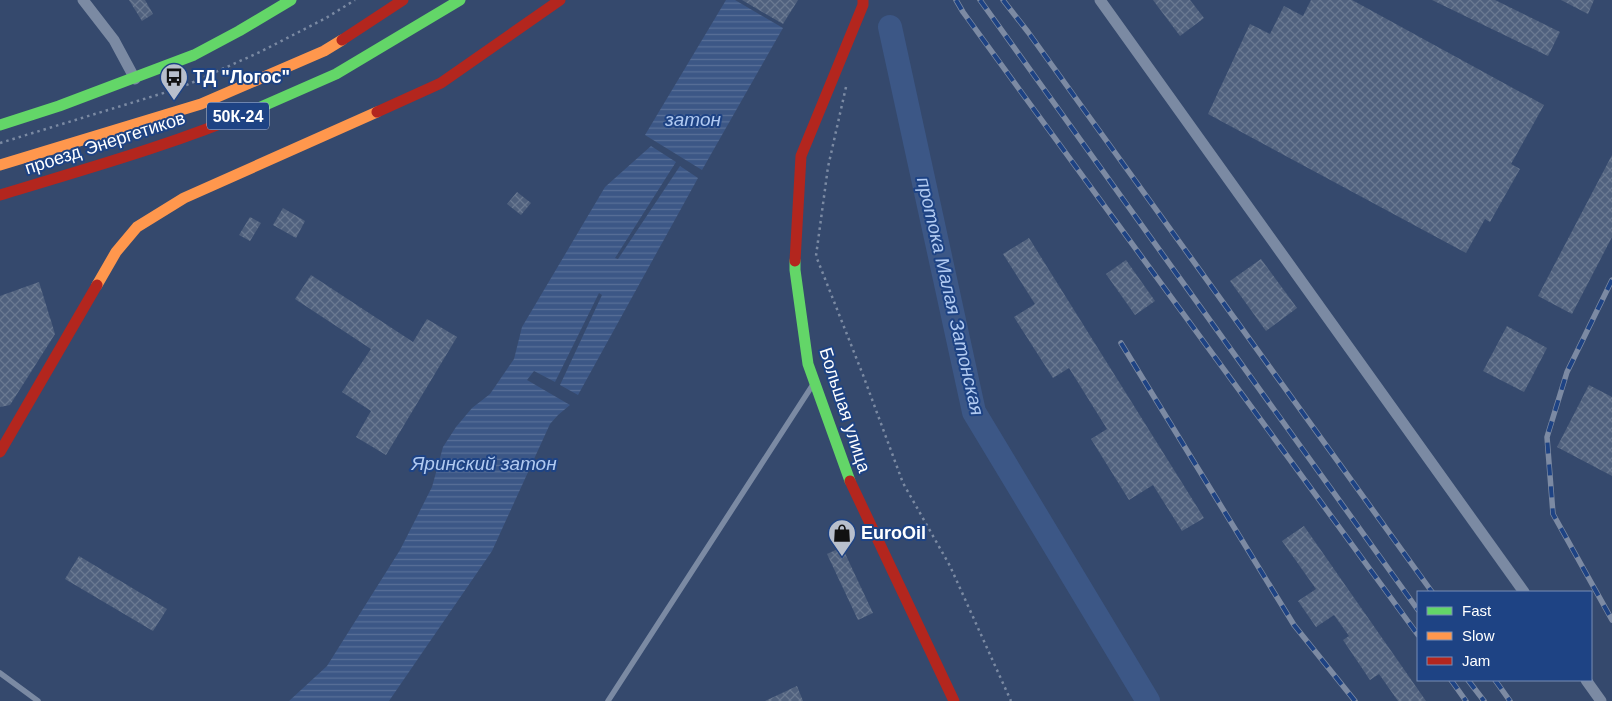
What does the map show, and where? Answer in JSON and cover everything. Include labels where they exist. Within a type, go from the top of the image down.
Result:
[{"type":"main road","points":[[0,126],[135,79],[194,55],[291,0]]},
{"type":"main road","name":"проезд Энергетиков","points":[[0,165],[201,104],[324,51],[403,0]]},
{"type":"main road","name":"проезд Энергетиков","points":[[0,195],[211,128],[336,74],[460,0]]},
{"type":"main road","points":[[0,452],[116,252],[137,227],[184,198],[441,83],[560,0]]},
{"type":"main road","name":"Большая улица","points":[[864,0],[801,156],[795,270],[808,364],[846,472],[954,701]]},
{"type":"street","points":[[83,0],[114,40],[135,79]]},
{"type":"street","points":[[1100,0],[1523,591]]},
{"type":"street","points":[[1587,681],[1601,701]]},
{"type":"lane","points":[[608,701],[814,382]]},
{"type":"lane","points":[[0,673],[38,701]]},
{"type":"path","points":[[0,143],[180,88],[260,52],[326,18],[356,0]]},
{"type":"path","points":[[848,80],[828,167],[816,256],[903,483],[950,566],[1010,701]]},
{"type":"water","name":"затон","points":[[726,0],[735,0],[783,28],[702,170],[645,135]]},
{"type":"water","name":"Яринский затон","points":[[651,146],[676,162],[615,258],[618,259],[680,166],[698,178],[578,395],[560,385],[602,295],[599,293],[555,382],[534,371],[527,380],[570,405],[550,424],[492,551],[389,701],[289,701],[327,666],[400,550],[432,487],[443,447],[456,427],[472,408],[490,394],[514,359],[522,327],[605,187]]},
{"type":"building","points":[[129,0],[145,0],[153,14],[142,21]]},
{"type":"building","points":[[742,0],[798,0],[783,24]]},
{"type":"building","points":[[1153,0],[1190,0],[1204,18],[1180,36]]},
{"type":"building","points":[[1311,0],[1352,0],[1544,105],[1511,164],[1520,169],[1490,222],[1485,219],[1466,253],[1208,114],[1250,24],[1270,34],[1284,6],[1303,16]]},
{"type":"building","points":[[1432,0],[1495,0],[1560,32],[1548,56]]},
{"type":"building","points":[[1561,0],[1594,0],[1588,14]]},
{"type":"building","points":[[1612,155],[1612,237],[1572,314],[1538,296]]},
{"type":"building","points":[[517,192],[531,203],[521,215],[507,204]]},
{"type":"building","points":[[283,208],[305,221],[296,238],[273,225]]},
{"type":"building","points":[[250,217],[261,223],[250,241],[239,235]]},
{"type":"building","points":[[1029,238],[1204,518],[1182,531],[1153,485],[1129,500],[1091,439],[1107,429],[1069,368],[1053,378],[1014,317],[1035,304],[1003,254]]},
{"type":"building","points":[[1261,259],[1297,308],[1266,331],[1230,281]]},
{"type":"building","points":[[1126,260],[1155,301],[1135,315],[1106,274]]},
{"type":"building","points":[[311,275],[413,342],[427,319],[457,337],[386,455],[356,437],[371,411],[342,392],[371,349],[295,299]]},
{"type":"building","points":[[39,282],[55,334],[10,405],[0,407],[0,296]]},
{"type":"building","points":[[1507,326],[1547,348],[1524,392],[1483,371]]},
{"type":"building","points":[[1589,385],[1612,397],[1612,476],[1557,447]]},
{"type":"building","points":[[1304,526],[1426,701],[1398,701],[1379,674],[1370,680],[1343,640],[1349,636],[1334,615],[1316,627],[1298,601],[1316,589],[1282,541]]},
{"type":"building","points":[[842,547],[873,613],[858,620],[827,554]]},
{"type":"building","points":[[79,556],[167,609],[153,631],[65,579]]},
{"type":"building","points":[[797,686],[803,701],[765,701]]},
{"type":"waterway","name":"протока Малая Затонская","points":[[890,27],[974,412],[1148,701]]},
{"type":"railway","points":[[956,0],[1417,634]]},
{"type":"railway","points":[[980,0],[1417,609]]},
{"type":"railway","points":[[1003,0],[1431,591]]},
{"type":"railway","points":[[1612,280],[1567,372],[1547,437],[1553,514],[1612,620]]},
{"type":"railway","points":[[1121,343],[1294,625],[1355,701]]},
{"type":"railway","points":[[1452,681],[1466,701]]},
{"type":"railway","points":[[1469,681],[1484,701]]},
{"type":"railway","points":[[1496,681],[1510,701]]},
{"type":"traffic: fast","points":[[0,125],[59,106],[194,55],[291,0]]},
{"type":"traffic: fast","points":[[254,110],[336,74],[460,0]]},
{"type":"traffic: fast","points":[[795,261],[808,364],[850,481]]},
{"type":"traffic: slow","points":[[0,165],[201,104],[324,51],[342,40]]},
{"type":"traffic: slow","points":[[97,285],[116,252],[137,227],[184,198],[377,112]]},
{"type":"traffic: jam","points":[[342,40],[403,0]]},
{"type":"traffic: jam","points":[[377,112],[441,83],[560,0]]},
{"type":"traffic: jam","points":[[795,261],[801,156],[863,5],[863,0]]},
{"type":"traffic: jam","points":[[0,195],[160,145],[254,110]]},
{"type":"traffic: jam","points":[[0,452],[97,285]]},
{"type":"traffic: jam","points":[[850,481],[954,701]]},
{"type":"place","name":"ТД \"Логос\"","points":[[174,101]]},
{"type":"place","name":"EuroOil","points":[[842,557]]}]
